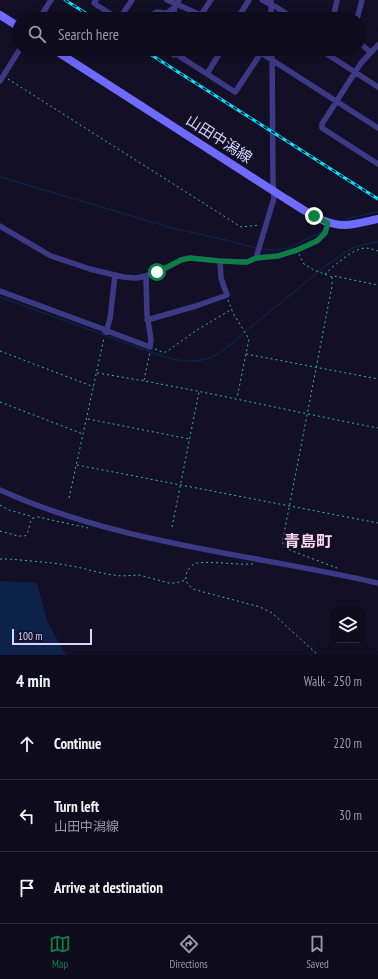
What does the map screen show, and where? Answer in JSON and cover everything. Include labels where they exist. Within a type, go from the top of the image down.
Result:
[{"type":"main road","points":[[0,15],[12,23]]},
{"type":"main road","name":"山田中潟線","points":[[64,56],[304,210],[328,223],[351,225],[378,219]]},
{"type":"street","points":[[43,12],[51,0]]},
{"type":"street","points":[[96,0],[94,3],[108,12]]},
{"type":"street","points":[[124,12],[132,0]]},
{"type":"street","points":[[167,0],[177,2],[192,12]]},
{"type":"street","points":[[203,12],[211,0]]},
{"type":"street","points":[[242,12],[250,0]]},
{"type":"street","points":[[262,0],[271,2],[284,12]]},
{"type":"street","points":[[334,12],[337,0]]},
{"type":"street","points":[[359,12],[362,0]]},
{"type":"street","points":[[167,12],[170,11],[177,2]]},
{"type":"street","points":[[174,12],[177,2]]},
{"type":"street","points":[[378,45],[361,63],[322,124],[322,128],[378,164]]},
{"type":"street","points":[[366,48],[370,52]]},
{"type":"street","points":[[1,77],[15,56]]},
{"type":"street","points":[[182,56],[234,92],[258,56]]},
{"type":"street","points":[[207,74],[218,56]]},
{"type":"street","points":[[265,56],[378,128]]},
{"type":"street","points":[[256,258],[274,198],[272,167],[272,56]]},
{"type":"street","points":[[330,56],[378,87]]},
{"type":"street","points":[[0,226],[51,256],[90,269],[130,278],[146,276],[181,260],[190,258],[247,262],[256,258],[278,256],[297,250],[317,241],[325,233],[328,223]]},
{"type":"street","points":[[147,320],[196,306],[227,295],[221,278],[220,261]]},
{"type":"street","points":[[106,332],[110,319],[115,275]]},
{"type":"street","points":[[0,291],[150,348],[151,340],[147,320],[146,276]]},
{"type":"street","points":[[0,490],[23,501],[100,526],[168,543],[348,576],[378,583]]},
{"type":"path","points":[[1,77],[241,227],[267,224]]},
{"type":"path","points":[[325,274],[341,260],[359,249],[367,248],[378,251]]},
{"type":"path","points":[[297,250],[304,264],[314,270],[332,277],[334,276],[378,285]]},
{"type":"path","points":[[332,277],[332,286],[283,539],[287,549],[336,568]]},
{"type":"path","points":[[227,295],[233,313],[249,339],[237,399]]},
{"type":"path","points":[[144,381],[150,348],[166,352],[197,330],[232,309]]},
{"type":"path","points":[[69,498],[104,338]]},
{"type":"path","points":[[0,351],[94,387]]},
{"type":"path","points":[[246,354],[378,379]]},
{"type":"path","points":[[97,373],[199,391],[378,428]]},
{"type":"path","points":[[172,527],[199,391]]},
{"type":"path","points":[[0,402],[84,434]]},
{"type":"path","points":[[87,419],[190,439]]},
{"type":"path","points":[[77,465],[378,523]]},
{"type":"path","points":[[0,505],[9,510],[33,518],[38,517],[94,530],[100,526]]},
{"type":"path","points":[[0,531],[18,536],[28,535],[30,522],[33,518]]},
{"type":"path","points":[[0,559],[23,560],[77,567],[121,576],[139,575],[169,583],[176,583],[186,580]]},
{"type":"path","points":[[262,560],[257,564],[222,562],[197,563],[193,564],[185,576],[189,586],[196,590],[260,607],[272,612],[318,655]]},
{"type":"water","points":[[0,581],[37,583],[48,623],[66,655],[0,655]]},
{"type":"waterway","points":[[0,177],[172,228],[256,248]]},
{"type":"waterway","points":[[342,222],[349,218],[378,212]]},
{"type":"waterway","points":[[260,249],[275,250],[288,248],[322,232]]},
{"type":"waterway","points":[[0,297],[162,356],[180,360],[197,361],[214,356],[224,350],[324,267],[342,254],[352,248],[378,242]]},
{"type":"railway","points":[[65,0],[84,12]]},
{"type":"railway","points":[[153,56],[378,199]]},
{"type":"district","name":"青島町","points":[[308,541]]},
{"type":"route","points":[[157,272],[181,260],[190,258],[247,262],[256,258],[278,256],[297,250],[317,241],[325,233],[328,223],[314,216]]}]
